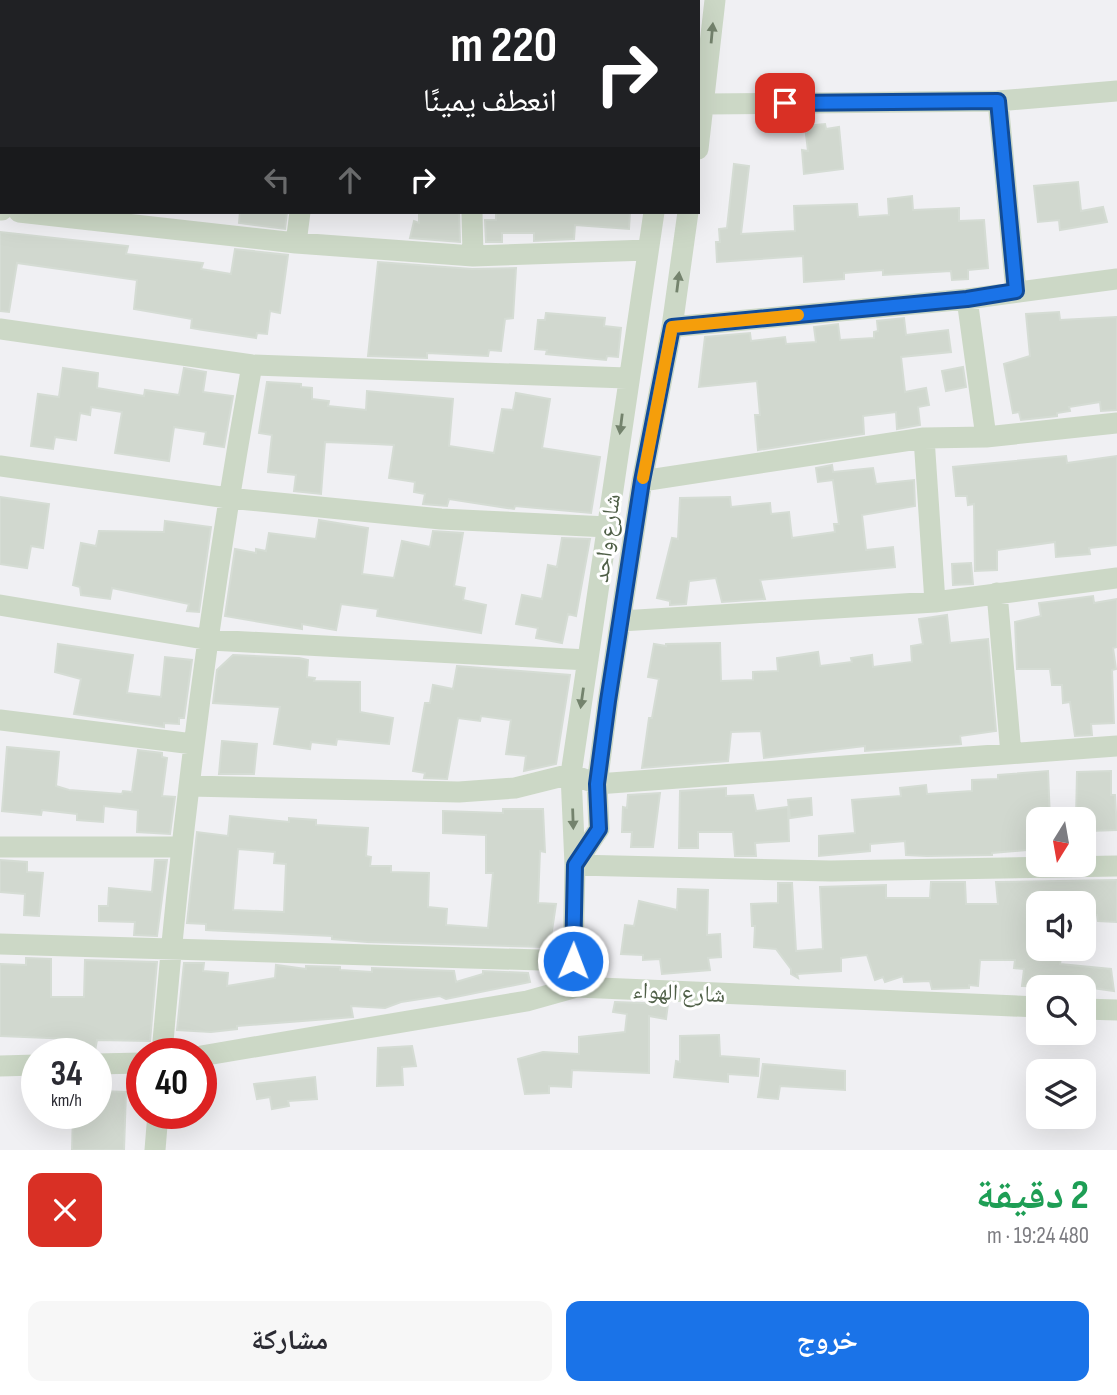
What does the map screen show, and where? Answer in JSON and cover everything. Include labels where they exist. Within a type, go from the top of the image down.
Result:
[{"type":"street","points":[[700,136],[715,0]]},
{"type":"street","points":[[705,104],[998,101],[1117,91]]},
{"type":"street","points":[[998,101],[1016,291]]},
{"type":"street","points":[[37,214],[296,243],[473,256],[648,250]]},
{"type":"street","points":[[296,243],[300,214]]},
{"type":"street","points":[[472,214],[473,256]]},
{"type":"street","name":"شارع واحد","points":[[577,988],[573,961],[575,865],[571,774],[627,378],[654,214]]},
{"type":"street","name":"شارع واحد","points":[[575,865],[599,829],[597,784],[642,481],[672,327],[688,214]]},
{"type":"street","points":[[672,327],[967,299],[1117,279]]},
{"type":"street","points":[[967,299],[986,437]]},
{"type":"street","points":[[0,329],[252,365],[627,378]]},
{"type":"street","points":[[163,1038],[193,744],[210,640],[228,498],[252,365]]},
{"type":"street","points":[[642,481],[924,438],[986,437],[1117,423]]},
{"type":"street","points":[[924,438],[935,602]]},
{"type":"street","points":[[0,466],[228,498],[441,519],[608,527]]},
{"type":"street","points":[[621,621],[935,602],[1117,578]]},
{"type":"street","points":[[997,593],[1011,754]]},
{"type":"street","points":[[0,605],[210,640],[588,660]]},
{"type":"street","points":[[0,720],[193,744]]},
{"type":"street","points":[[189,786],[459,792],[514,788],[571,774],[597,784],[1117,746]]},
{"type":"street","points":[[0,846],[181,848]]},
{"type":"street","points":[[575,865],[831,871],[1117,866]]},
{"type":"street","points":[[0,944],[573,961]]},
{"type":"street","name":"شارع الهواء","points":[[217,1053],[527,1001],[577,988],[1026,1007]]},
{"type":"street","points":[[1096,1009],[1117,1010]]},
{"type":"street","points":[[0,1066],[21,1065]]},
{"type":"street","points":[[155,1150],[157,1129]]},
{"type":"building","points":[[825,124],[826,129],[839,127],[843,169],[804,174],[802,150],[808,151],[805,126]]},
{"type":"building","points":[[734,164],[749,166],[741,234],[795,231],[794,206],[857,204],[858,217],[889,215],[888,199],[912,196],[913,210],[959,208],[959,221],[984,220],[988,268],[968,270],[968,279],[952,280],[951,271],[883,275],[883,270],[844,273],[844,279],[804,282],[803,256],[717,262],[716,242],[720,242],[719,229],[727,228]]},
{"type":"building","points":[[1078,182],[1081,211],[1103,207],[1107,222],[1060,230],[1059,220],[1038,222],[1034,186]]},
{"type":"building","points":[[240,214],[287,214],[285,229],[239,223]]},
{"type":"building","points":[[419,214],[459,214],[460,242],[410,238],[414,221],[419,223]]},
{"type":"building","points":[[496,214],[630,214],[629,229],[575,225],[574,239],[534,241],[534,233],[502,233],[502,242],[486,242],[485,220],[496,220]]},
{"type":"building","points":[[0,232],[128,246],[126,254],[203,263],[201,269],[231,274],[235,249],[288,255],[280,313],[270,311],[267,334],[257,333],[256,338],[191,328],[192,319],[134,309],[137,280],[17,263],[9,312],[0,311]]},
{"type":"building","points":[[378,262],[472,269],[516,268],[513,318],[505,319],[501,351],[489,350],[488,356],[427,353],[427,358],[368,356]]},
{"type":"building","points":[[1059,312],[1060,320],[1117,317],[1117,410],[1101,411],[1100,402],[1069,407],[1070,411],[1057,413],[1057,416],[1021,420],[1019,412],[1013,413],[1004,364],[1030,356],[1026,314]]},
{"type":"building","points":[[546,313],[605,318],[604,326],[621,328],[618,357],[607,356],[606,360],[546,354],[547,350],[535,349],[538,320],[545,320]]},
{"type":"building","points":[[904,318],[906,335],[948,330],[951,352],[901,357],[905,392],[926,388],[929,405],[918,407],[920,425],[897,429],[896,412],[863,416],[864,434],[758,450],[755,415],[760,415],[757,381],[699,387],[705,337],[750,333],[751,341],[785,337],[786,344],[816,342],[814,327],[838,324],[840,340],[874,338],[874,332],[878,331],[877,321]]},
{"type":"building","points":[[963,367],[966,387],[946,391],[942,371]]},
{"type":"building","points":[[63,368],[98,373],[97,388],[144,396],[145,390],[179,395],[184,368],[206,372],[203,392],[233,396],[224,447],[204,444],[206,432],[174,427],[169,461],[115,453],[122,412],[91,407],[90,415],[80,413],[76,440],[55,437],[53,449],[31,446],[38,394],[59,397]]},
{"type":"building","points":[[267,382],[301,384],[301,387],[312,388],[312,399],[329,401],[328,406],[366,410],[367,391],[453,399],[449,446],[494,453],[502,409],[513,410],[516,393],[550,399],[542,448],[600,457],[591,513],[515,506],[514,509],[449,499],[447,506],[423,504],[425,494],[414,492],[415,482],[389,478],[394,445],[325,442],[321,494],[294,491],[296,475],[268,472],[272,435],[259,433]]},
{"type":"building","points":[[1066,456],[1067,463],[1117,456],[1117,545],[1089,548],[1090,554],[1056,557],[1055,542],[997,550],[997,570],[975,571],[974,504],[968,505],[967,496],[956,496],[953,467]]},
{"type":"building","points":[[832,465],[833,472],[873,468],[876,484],[914,480],[915,506],[862,515],[866,550],[893,547],[895,567],[760,580],[765,599],[722,602],[716,578],[689,581],[686,604],[670,605],[670,601],[657,598],[672,538],[678,539],[680,498],[730,497],[731,507],[770,503],[771,514],[789,512],[792,538],[835,532],[834,524],[839,524],[833,480],[818,482],[816,468]]},
{"type":"building","points":[[0,497],[49,504],[43,548],[31,546],[27,568],[0,564]]},
{"type":"building","points":[[319,520],[368,528],[362,574],[394,578],[402,541],[430,547],[433,531],[463,533],[454,586],[465,588],[463,600],[486,605],[481,633],[377,616],[378,609],[341,604],[336,630],[302,624],[302,629],[225,616],[235,549],[256,553],[256,549],[266,551],[269,533],[316,539]]},
{"type":"building","points":[[165,521],[211,527],[199,612],[187,611],[189,604],[112,588],[110,599],[81,595],[80,587],[73,585],[81,543],[96,546],[99,531],[164,532]]},
{"type":"building","points":[[562,538],[590,539],[576,616],[568,614],[562,643],[536,638],[538,628],[516,624],[522,595],[542,599],[548,565],[557,567]]},
{"type":"building","points":[[971,563],[973,584],[953,585],[952,564]]},
{"type":"building","points":[[1093,596],[1094,603],[1117,599],[1117,647],[1113,648],[1116,669],[1112,670],[1114,723],[1091,724],[1092,735],[1075,736],[1070,702],[1063,703],[1062,685],[1052,685],[1050,669],[1017,669],[1015,622],[1041,616],[1039,603]]},
{"type":"building","points":[[947,615],[950,643],[988,639],[996,731],[960,736],[961,744],[865,751],[865,746],[764,758],[761,731],[731,732],[728,761],[642,768],[649,718],[652,718],[659,679],[648,677],[654,644],[666,646],[720,643],[721,681],[753,680],[753,672],[778,671],[777,658],[818,652],[820,666],[852,662],[851,658],[872,655],[873,667],[912,662],[911,646],[923,644],[919,619]]},
{"type":"building","points":[[58,644],[133,655],[127,693],[161,697],[165,657],[192,660],[184,718],[179,718],[179,724],[164,723],[164,727],[74,714],[81,679],[55,672]]},
{"type":"building","points":[[233,655],[299,658],[308,660],[307,677],[315,678],[314,681],[360,682],[360,712],[393,718],[389,744],[337,739],[336,745],[311,742],[310,749],[274,744],[280,707],[213,703],[217,670]]},
{"type":"building","points":[[457,666],[570,675],[556,764],[524,771],[526,756],[506,754],[511,720],[481,716],[480,721],[458,718],[447,779],[424,778],[425,773],[413,771],[425,703],[430,703],[433,685],[453,689]]},
{"type":"building","points":[[222,741],[257,744],[254,774],[219,774]]},
{"type":"building","points":[[7,747],[59,752],[56,786],[69,790],[122,794],[123,791],[132,792],[138,750],[162,753],[162,757],[167,758],[162,796],[175,797],[170,834],[137,832],[138,810],[104,806],[103,822],[77,820],[77,814],[42,810],[41,815],[2,811]]},
{"type":"building","points":[[1048,771],[1050,807],[1026,807],[1026,850],[992,855],[906,855],[905,841],[870,844],[870,851],[819,856],[819,836],[855,833],[852,800],[901,796],[900,788],[926,785],[927,794],[972,791],[972,780],[998,779],[998,775]]},
{"type":"building","points":[[1111,771],[1111,795],[1115,795],[1117,830],[1096,831],[1096,807],[1076,807],[1077,772]]},
{"type":"building","points":[[726,788],[726,796],[753,795],[756,811],[788,807],[789,841],[755,843],[756,856],[735,856],[733,832],[698,832],[698,848],[679,848],[680,791]]},
{"type":"building","points":[[660,793],[653,847],[631,847],[632,832],[622,832],[623,807],[627,808],[628,795]]},
{"type":"building","points":[[811,798],[812,815],[790,818],[788,800]]},
{"type":"building","points":[[503,809],[543,809],[545,852],[540,851],[538,903],[556,904],[550,944],[544,943],[544,947],[367,942],[332,939],[332,936],[206,930],[206,924],[187,923],[197,832],[228,836],[230,816],[289,822],[289,818],[316,820],[316,825],[368,828],[366,856],[371,857],[370,866],[391,866],[391,872],[429,873],[428,907],[447,909],[446,925],[488,928],[493,873],[486,873],[486,835],[443,833],[443,811],[503,813]],"holes":[[[238,849],[275,852],[274,863],[286,864],[284,912],[233,910]]]},
{"type":"building","points":[[0,860],[27,862],[27,872],[43,873],[39,916],[24,915],[25,894],[0,892]]},
{"type":"building","points":[[155,860],[167,860],[157,936],[134,935],[135,922],[99,921],[99,906],[108,906],[109,888],[152,892]]},
{"type":"building","points":[[1117,880],[1117,922],[1098,921],[1096,891],[1026,891],[1026,961],[1060,961],[1060,964],[1111,969],[1114,991],[1096,989],[1096,975],[1026,975],[1026,986],[1022,986],[1024,969],[1014,968],[1015,960],[980,960],[978,986],[969,985],[969,988],[932,989],[930,981],[904,982],[903,976],[885,982],[883,977],[875,980],[867,955],[841,958],[841,971],[797,974],[798,978],[791,974],[791,969],[776,949],[754,947],[755,926],[752,926],[751,904],[778,903],[778,883],[792,883],[796,951],[823,949],[820,887],[886,885],[886,898],[930,898],[931,882],[965,882],[966,904],[998,904],[996,882]]},
{"type":"building","points":[[678,889],[708,890],[707,935],[720,934],[721,957],[708,958],[710,970],[662,974],[660,959],[643,960],[643,955],[621,954],[625,925],[634,926],[639,901],[677,910]]},
{"type":"building","points":[[26,958],[51,959],[51,997],[84,997],[85,960],[157,962],[150,1038],[126,1038],[126,1041],[0,1036],[0,964],[26,965]]},
{"type":"building","points":[[184,963],[204,963],[203,971],[228,973],[227,986],[275,978],[276,965],[306,969],[306,966],[340,967],[340,970],[372,972],[372,968],[454,971],[456,982],[483,974],[483,971],[528,973],[530,982],[446,999],[440,996],[401,1002],[385,1008],[351,1006],[353,1017],[237,1026],[237,1029],[211,1032],[177,1030]]},
{"type":"building","points":[[615,1002],[668,1004],[666,1019],[649,1016],[649,1073],[572,1070],[571,1087],[549,1086],[549,1093],[525,1094],[518,1059],[543,1052],[579,1054],[579,1037],[625,1032],[627,1014],[613,1012]]},
{"type":"building","points":[[719,1035],[720,1056],[759,1059],[758,1076],[728,1074],[728,1082],[674,1077],[676,1061],[680,1062],[680,1036]]},
{"type":"building","points":[[412,1046],[416,1066],[402,1067],[403,1085],[377,1086],[378,1048]]},
{"type":"building","points":[[763,1064],[845,1071],[845,1090],[780,1086],[778,1099],[758,1097]]},
{"type":"building","points":[[315,1077],[317,1099],[288,1101],[289,1106],[272,1109],[270,1097],[257,1099],[254,1084]]},
{"type":"building","points":[[112,1091],[126,1092],[124,1150],[72,1150],[73,1129],[112,1129]]},
{"type":"slow traffic","points":[[643,478],[660,401],[672,327],[798,315]]},
{"type":"route","points":[[573,961],[575,865],[599,829],[597,784],[608,701],[642,481],[660,401],[672,327],[967,299],[1016,291],[998,101],[785,103]]}]
